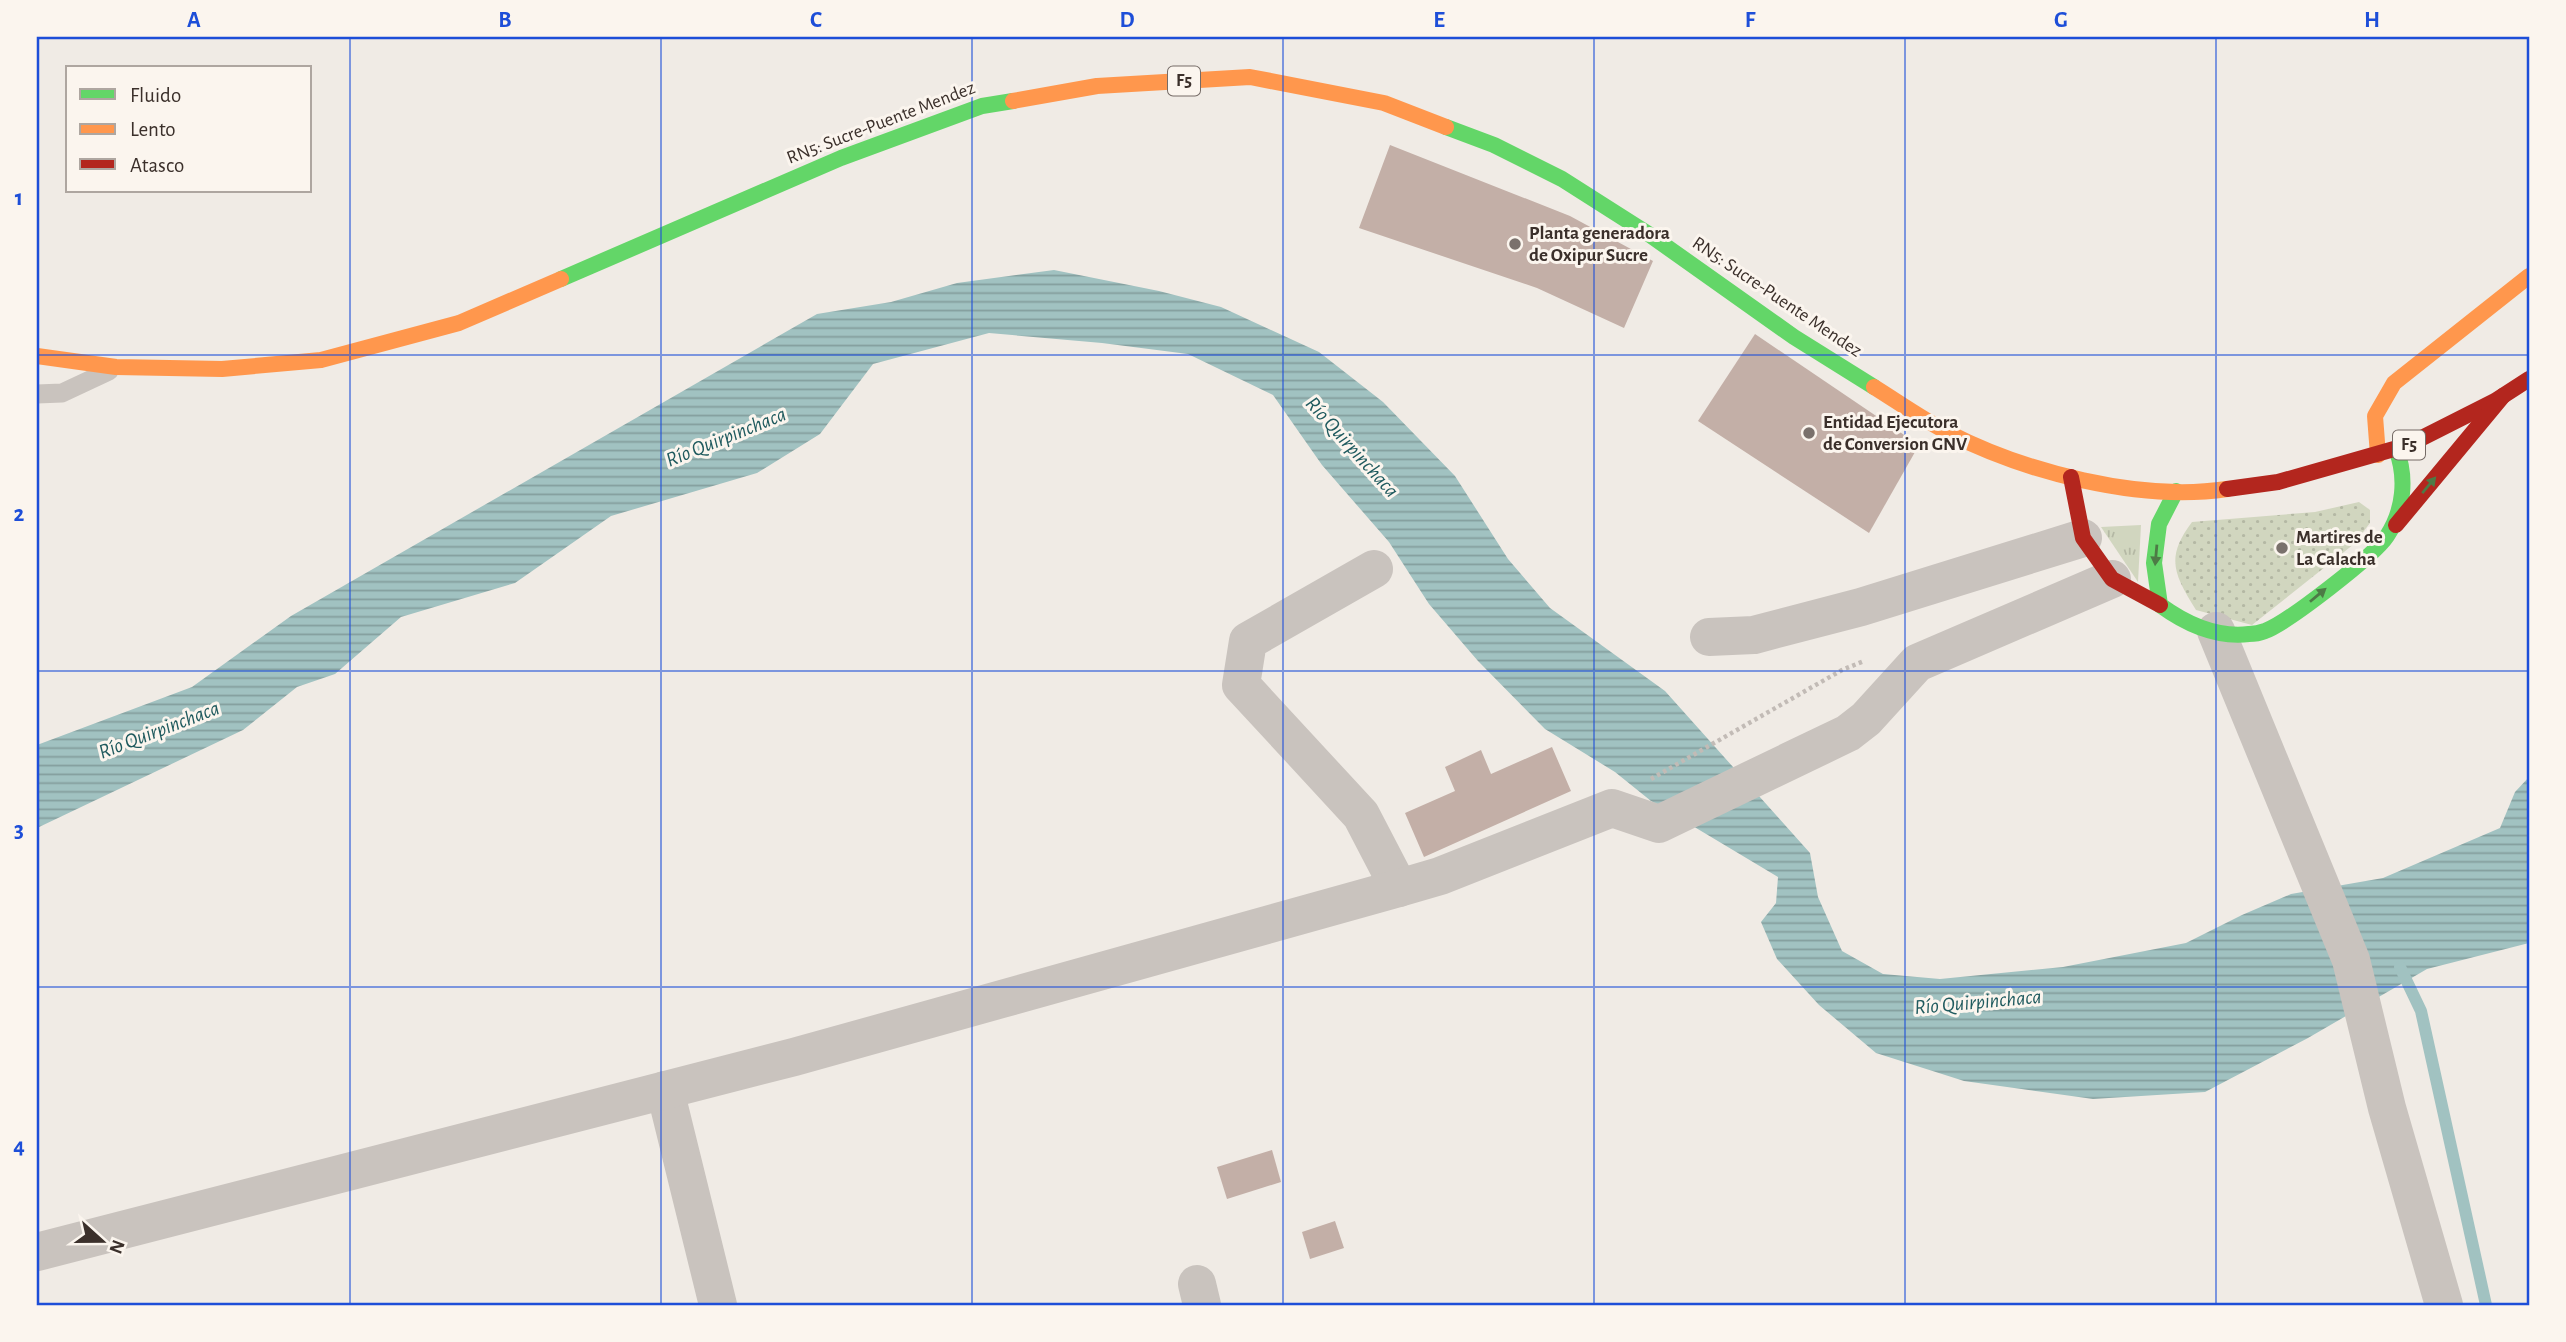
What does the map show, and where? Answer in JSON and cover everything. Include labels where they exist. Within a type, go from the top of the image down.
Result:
[{"type":"main road","name":"RN5: Sucre-Puente Mendez","points":[[37,356],[116,367],[222,369],[321,360],[459,323],[841,158],[982,106],[1097,86],[1250,77],[1384,103],[1494,145],[1562,179],[1650,235],[1794,337],[1946,432],[2020,464],[2071,477],[2135,489],[2200,493],[2278,482],[2408,445],[2503,396],[2529,379]]},
{"type":"main road","points":[[2378,455],[2375,416],[2393,383],[2529,276]]},
{"type":"main road","points":[[2071,477],[2083,538],[2112,579],[2198,628],[2243,634],[2264,631],[2283,622],[2386,538],[2503,396]]},
{"type":"main road","points":[[2386,538],[2401,498],[2403,470],[2396,449]]},
{"type":"main road","points":[[2160,606],[2154,563],[2160,524],[2176,491]]},
{"type":"street","points":[[1709,637],[1754,635],[1861,607],[2083,538]]},
{"type":"street","points":[[1374,569],[1248,640],[1241,685],[1361,815],[1399,888]]},
{"type":"street","points":[[37,1252],[794,1057],[1399,888],[1440,876],[1612,808],[1659,824],[1848,733],[1866,719],[1917,663],[2112,579]]},
{"type":"street","points":[[2216,631],[2351,960],[2387,1108],[2444,1305]]},
{"type":"street","points":[[665,1090],[718,1305]]},
{"type":"lane","points":[[37,394],[62,393],[116,367]]},
{"type":"path","points":[[1645,782],[1842,670]]},
{"type":"green space","points":[[2359,502],[2370,510],[2370,523],[2354,544],[2252,625],[2196,610],[2182,586],[2176,556],[2178,546],[2192,522],[2315,512]]},
{"type":"green space","points":[[2141,525],[2138,582],[2101,527]]},
{"type":"water","name":"Río Quirpinchaca","points":[[1054,270],[1159,291],[1221,307],[1319,352],[1383,402],[1455,476],[1508,559],[1550,608],[1665,691],[1810,853],[1818,897],[1842,951],[1883,974],[1940,979],[2063,967],[2186,943],[2291,894],[2383,878],[2500,828],[2515,792],[2529,777],[2529,943],[2427,969],[2308,1038],[2205,1092],[2093,1099],[1964,1081],[1876,1053],[1819,1005],[1777,959],[1761,922],[1776,903],[1778,877],[1651,801],[1615,772],[1545,729],[1478,661],[1429,604],[1389,542],[1322,465],[1273,395],[1188,354],[989,333],[873,364],[820,434],[757,473],[611,516],[515,583],[401,617],[335,674],[297,687],[243,730],[37,828],[37,745],[192,687],[291,616],[817,314],[891,302],[957,283]]},
{"type":"building","name":"Planta generadora de Oxipur Sucre","points":[[1390,145],[1570,216],[1653,261],[1624,328],[1537,288],[1359,228]]},
{"type":"building","name":"Entidad Ejecutora de Conversion GNV","points":[[1755,334],[1919,445],[1869,533],[1698,421]]},
{"type":"building","points":[[1552,747],[1571,791],[1424,857],[1405,813],[1455,791],[1445,767],[1481,750],[1491,774]]},
{"type":"building","points":[[1272,1150],[1281,1182],[1227,1199],[1217,1167]]},
{"type":"building","points":[[1335,1221],[1344,1248],[1310,1259],[1302,1232]]},
{"type":"waterway","points":[[2400,967],[2421,1011],[2486,1305]]},
{"type":"traffic: fast","points":[[561,279],[841,158],[982,106],[1013,101]]},
{"type":"traffic: fast","points":[[1446,127],[1494,145],[1562,179],[1650,235],[1794,337],[1874,387]]},
{"type":"traffic: fast","points":[[2176,491],[2159,524],[2154,563],[2160,605],[2191,624],[2213,632],[2237,635],[2257,633],[2276,625],[2310,603],[2366,558],[2387,536],[2397,515],[2402,493],[2402,471],[2396,449]]},
{"type":"traffic: slow","points":[[1013,101],[1097,86],[1250,77],[1384,103],[1446,127]]},
{"type":"traffic: slow","points":[[2378,455],[2375,416],[2394,383],[2529,276]]},
{"type":"traffic: slow","points":[[37,356],[116,367],[222,369],[321,360],[459,323],[561,279]]},
{"type":"traffic: slow","points":[[1874,387],[1947,432],[2011,460],[2047,471],[2120,487],[2157,491],[2227,489]]},
{"type":"traffic: jam","points":[[2227,489],[2278,482],[2408,445],[2495,401],[2529,379]]},
{"type":"traffic: jam","points":[[2396,525],[2503,396]]},
{"type":"traffic: jam","points":[[2071,477],[2083,538],[2112,579],[2160,605]]},
{"type":"place","name":"Planta generadora de Oxipur Sucre","points":[[1515,244]]},
{"type":"place","name":"Entidad Ejecutora de Conversion GNV","points":[[1809,433]]},
{"type":"place","name":"Martires de La Calacha","points":[[2282,548]]}]
